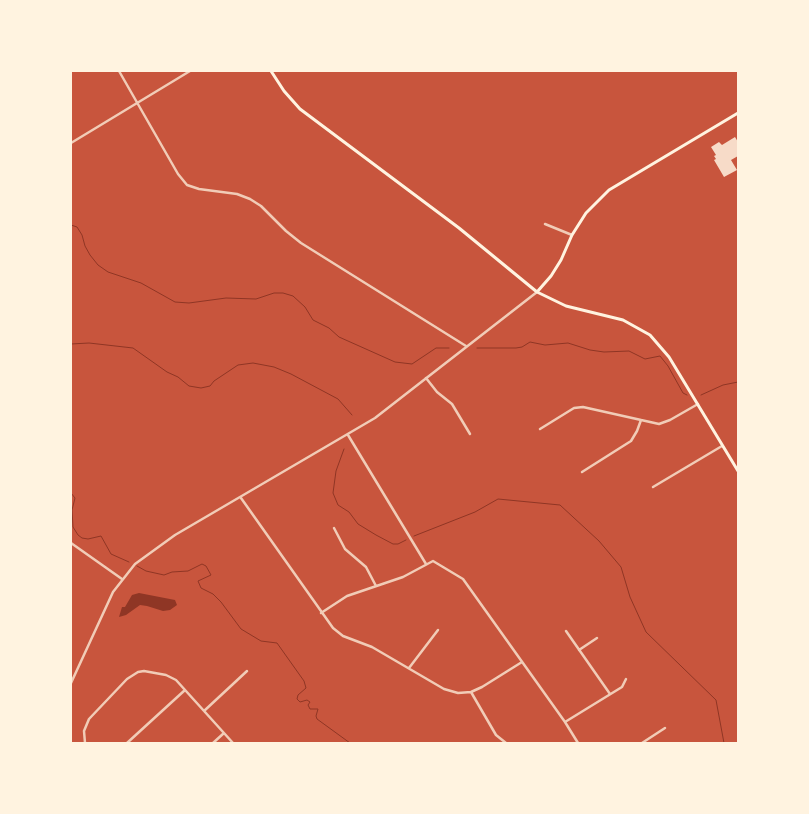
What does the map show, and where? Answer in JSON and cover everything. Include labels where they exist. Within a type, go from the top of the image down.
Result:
[{"type":"main road","points":[[271,71],[284,91],[306,114],[459,228],[537,292],[566,306],[623,320],[650,335],[669,357],[738,471]]},
{"type":"main road","points":[[537,292],[551,276],[561,260],[572,235],[586,213],[609,190],[738,114]]},
{"type":"street","points":[[119,71],[178,174],[187,185],[199,189],[237,194],[250,199],[261,206],[286,231],[301,242],[466,346]]},
{"type":"street","points":[[71,143],[190,71]]},
{"type":"street","points":[[545,224],[572,235]]},
{"type":"street","points":[[71,683],[113,592],[134,564],[175,535],[375,418],[537,292]]},
{"type":"street","points":[[426,378],[437,392],[452,404],[470,434]]},
{"type":"street","points":[[540,429],[574,408],[583,406],[659,424],[698,404]]},
{"type":"street","points":[[582,472],[631,441],[641,420]]},
{"type":"street","points":[[348,435],[426,564]]},
{"type":"street","points":[[654,487],[722,446]]},
{"type":"street","points":[[241,498],[321,612],[333,628],[343,636],[372,647],[444,689],[458,693],[471,692],[522,662]]},
{"type":"street","points":[[334,528],[345,549],[366,567],[376,586]]},
{"type":"street","points":[[71,543],[122,579]]},
{"type":"street","points":[[321,612],[347,596],[403,578],[433,561],[464,579],[578,743]]},
{"type":"street","points":[[409,668],[438,630]]},
{"type":"street","points":[[566,631],[610,694]]},
{"type":"street","points":[[579,650],[597,638]]},
{"type":"street","points":[[85,743],[84,731],[89,719],[132,675],[144,671],[166,675],[176,680],[233,743]]},
{"type":"street","points":[[204,711],[247,671]]},
{"type":"street","points":[[565,722],[622,687],[626,679]]},
{"type":"street","points":[[127,743],[185,690]]},
{"type":"street","points":[[471,692],[496,735],[506,743]]},
{"type":"street","points":[[642,743],[665,728]]},
{"type":"street","points":[[214,743],[224,733]]},
{"type":"shaded area","points":[[139,593],[175,600],[177,605],[170,610],[163,611],[140,605],[126,615],[119,617],[122,607],[125,607],[132,595]]},
{"type":"building","points":[[735,137],[738,142],[738,156],[731,160],[737,170],[724,177],[714,160],[716,155],[711,147],[719,142],[722,145]]},
{"type":"waterway","points":[[71,225],[77,227],[82,235],[85,246],[98,265],[108,272],[141,283],[175,302],[189,303],[226,298],[256,299],[274,293],[283,293],[293,296],[305,307],[313,320],[329,328],[339,337],[395,362],[412,364],[436,348],[449,348]]},
{"type":"waterway","points":[[477,348],[516,348],[530,342],[545,345],[568,343],[604,352],[629,351],[645,359],[660,356],[668,366],[683,393],[687,395]]},
{"type":"waterway","points":[[71,344],[89,343],[133,348],[189,386],[201,388],[210,386],[214,381],[238,365],[253,363],[274,367],[338,399],[352,415]]},
{"type":"waterway","points":[[701,395],[723,385],[738,382]]},
{"type":"waterway","points":[[344,449],[336,471],[333,493],[338,505],[349,512],[358,524],[393,544],[406,540]]},
{"type":"waterway","points":[[71,493],[75,498],[72,510],[73,527],[78,535],[88,539],[101,536],[111,554],[129,562]]},
{"type":"waterway","points":[[414,536],[475,512],[498,499],[560,505],[599,541],[621,567],[630,597],[646,632],[716,700],[724,743]]},
{"type":"waterway","points":[[137,566],[146,571],[164,575],[172,572],[188,571],[202,564],[206,566],[211,575],[198,581],[201,588],[213,594],[221,602],[241,629],[261,641],[277,643],[304,681],[306,688],[298,695],[297,699],[300,702],[307,700],[310,702],[308,705],[310,709],[318,709],[317,719],[350,743]]}]
